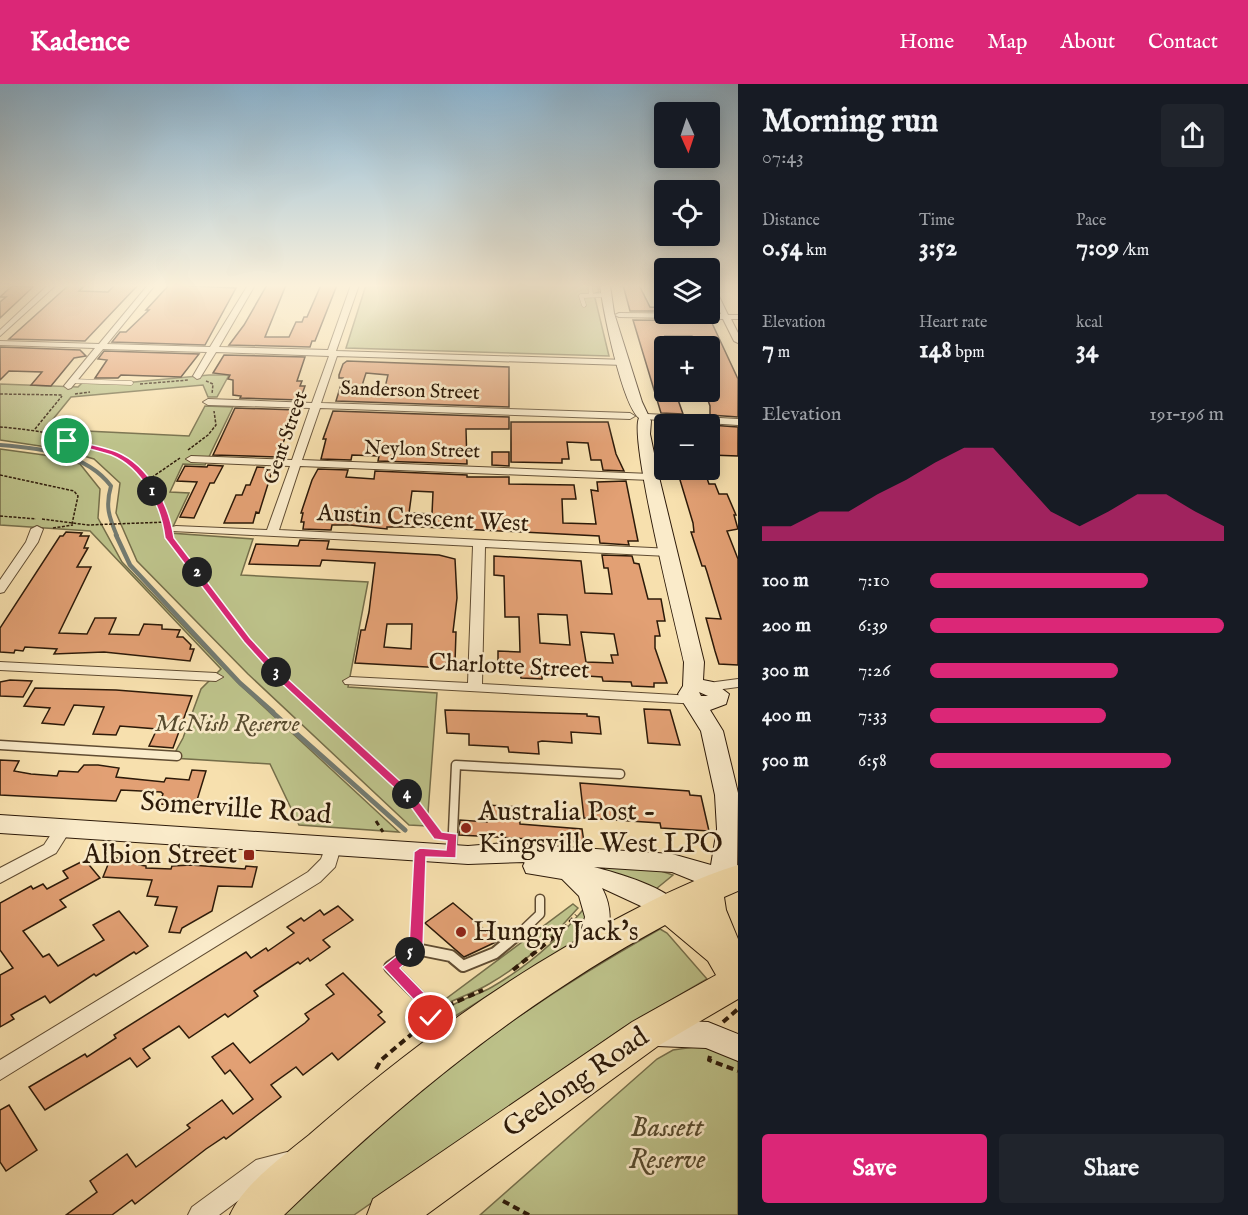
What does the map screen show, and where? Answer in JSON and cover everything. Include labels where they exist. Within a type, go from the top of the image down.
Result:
[{"type":"highway","points":[[252,1215],[312,1157],[418,1066],[447,1025],[548,976],[669,909],[727,886]]},
{"type":"highway","points":[[727,886],[709,910],[735,974]]},
{"type":"highway","points":[[669,909],[714,945],[735,974]]},
{"type":"highway","name":"Geelong Road","points":[[405,1208],[645,1034],[735,974]]},
{"type":"street","points":[[71,387],[109,338]]},
{"type":"street","points":[[197,379],[221,338]]},
{"type":"street","name":"Gent Street","points":[[272,534],[338,338]]},
{"type":"street","points":[[619,338],[694,662],[731,791],[723,858],[727,886]]},
{"type":"street","points":[[0,343],[624,362]]},
{"type":"street","name":"Sanderson Street","points":[[208,402],[738,422]]},
{"type":"street","name":"Neylon Street","points":[[186,456],[297,463],[651,477]]},
{"type":"street","name":"Austin Crescent West","points":[[172,526],[272,534],[668,552]]},
{"type":"street","points":[[0,589],[32,542],[37,529]]},
{"type":"street","points":[[475,688],[479,543]]},
{"type":"street","points":[[0,666],[216,677]]},
{"type":"street","name":"Charlotte Street","points":[[350,681],[664,699],[703,694]]},
{"type":"street","points":[[703,694],[738,684]]},
{"type":"street","name":"Somerville Road","points":[[0,825],[420,852],[457,849],[672,863],[702,872],[727,886]]},
{"type":"street","points":[[0,876],[50,849],[63,829]]},
{"type":"street","points":[[0,1071],[314,877],[329,862],[333,847]]},
{"type":"street","name":"Somerville Road","points":[[457,849],[500,863],[569,871],[622,886],[669,909]]},
{"type":"street","points":[[569,871],[588,889],[598,909],[598,928],[590,952]]},
{"type":"street","points":[[645,1034],[688,1032],[728,1039]]},
{"type":"street","points":[[200,1215],[264,1168],[312,1157]]},
{"type":"lane","points":[[71,387],[133,384]]},
{"type":"lane","points":[[0,746],[177,756]]},
{"type":"lane","points":[[457,849],[456,765],[620,774]]},
{"type":"lane","points":[[416,948],[420,852]]},
{"type":"lane","points":[[447,1025],[390,967],[416,948],[451,956],[463,966],[476,964],[519,934],[540,914],[540,900]]},
{"type":"path","points":[[133,384],[197,379],[213,385],[208,402],[214,409],[216,425],[186,456],[148,481]]},
{"type":"path","points":[[35,429],[71,387],[93,391]]},
{"type":"path","points":[[0,394],[63,395]]},
{"type":"path","points":[[0,427],[35,429],[115,454],[131,464],[148,481],[172,526],[169,538],[196,571],[222,610],[266,661],[315,711],[407,794],[438,836],[457,849]]},
{"type":"path","points":[[0,475],[74,491],[78,496],[72,524]]},
{"type":"path","points":[[0,516],[88,525],[140,521],[172,526]]},
{"type":"path","points":[[53,528],[76,524]]},
{"type":"path","points":[[376,821],[383,832]]},
{"type":"path","points":[[508,974],[555,937],[582,908]]},
{"type":"path","points":[[380,1098],[376,1069],[381,1060],[447,1025],[454,1002],[485,988]]},
{"type":"path","points":[[728,1039],[725,1019],[738,1009]]},
{"type":"path","points":[[709,1060],[738,1071]]},
{"type":"path","points":[[503,1201],[529,1215]]},
{"type":"green space","points":[[349,338],[605,338],[609,356],[346,348]]},
{"type":"green space","points":[[229,375],[217,397],[208,397],[203,385],[71,397],[45,429],[189,436],[205,406],[233,407],[205,465],[183,464],[170,492],[189,493],[170,533],[253,539],[241,575],[368,582],[348,687],[437,693],[427,826],[409,825],[248,674],[137,561],[116,513],[120,483],[94,459],[60,449],[0,440],[0,384],[78,387],[84,381],[134,382]]},
{"type":"green space","name":"McNish Reserve","points":[[0,449],[44,455],[80,464],[100,489],[98,518],[122,562],[237,682],[399,832],[299,825],[270,764],[172,758],[183,738],[201,689],[221,669],[90,531],[0,525]]},
{"type":"green space","points":[[599,866],[658,870],[673,875],[656,889],[598,869]]},
{"type":"green space","points":[[573,904],[578,908],[568,919],[548,940],[513,968],[477,990],[442,1006],[439,1004]]},
{"type":"green space","points":[[587,905],[590,912],[579,939],[457,1015],[453,1016],[446,1010],[492,987],[518,970],[555,939]]},
{"type":"green space","points":[[660,929],[667,933],[707,979],[623,1028],[354,1215],[280,1215],[381,1125],[459,1060],[549,996]]},
{"type":"green space","name":"Bassett Reserve","points":[[701,1046],[738,1059],[738,1215],[480,1215],[657,1059],[673,1050]]},
{"type":"building","points":[[10,338],[88,338],[85,341],[9,339]]},
{"type":"building","points":[[115,338],[209,338],[205,345],[112,342]]},
{"type":"building","points":[[234,338],[316,338],[310,347],[229,345]]},
{"type":"building","points":[[638,338],[654,338],[654,390]]},
{"type":"building","points":[[720,340],[738,379],[738,417],[710,414],[709,402],[720,402]]},
{"type":"building","points":[[0,347],[80,350],[86,356],[74,358],[51,386],[31,385],[42,372],[9,371],[0,380]]},
{"type":"building","points":[[104,351],[199,354],[181,377],[121,375],[118,378],[95,378],[107,360],[98,359]]},
{"type":"building","points":[[224,355],[305,357],[297,381],[302,381],[300,386],[305,386],[300,400],[240,398],[241,396],[233,395],[233,380],[228,379],[230,375],[213,373]]},
{"type":"building","points":[[347,361],[509,367],[509,407],[336,401],[343,378],[339,378],[339,375],[343,364]],"holes":[[[366,373],[388,375],[383,396],[359,395]]]},
{"type":"building","points":[[658,402],[679,402],[683,414],[661,413]]},
{"type":"building","points":[[235,408],[297,410],[277,457],[213,455]]},
{"type":"building","points":[[333,411],[509,417],[509,429],[466,429],[467,464],[378,461],[379,456],[352,455],[351,460],[321,459],[326,439],[323,439]]},
{"type":"building","points":[[511,422],[608,422],[616,454],[624,471],[603,470],[601,460],[591,460],[588,443],[567,442],[569,459],[562,459],[562,463],[511,462]]},
{"type":"building","points":[[720,426],[738,427],[738,456],[720,455]]},
{"type":"building","points":[[492,452],[509,452],[509,466],[492,465]]},
{"type":"building","points":[[208,465],[223,466],[214,483],[210,483],[194,518],[180,517],[197,482],[177,481],[185,466],[207,467]]},
{"type":"building","points":[[257,467],[273,468],[259,513],[256,512],[253,523],[224,523],[236,495],[242,495],[246,485],[250,485]]},
{"type":"building","points":[[318,469],[348,470],[346,477],[374,479],[375,471],[467,475],[467,477],[509,477],[509,484],[574,485],[576,499],[562,499],[563,523],[596,524],[591,490],[598,491],[597,482],[626,481],[638,541],[628,541],[629,545],[600,543],[599,536],[423,527],[387,527],[387,529],[332,525],[331,530],[303,529],[304,522],[301,522],[303,513],[301,513]],"holes":[[[412,491],[433,492],[432,514],[409,513]]]},
{"type":"building","points":[[680,480],[708,480],[709,484],[715,484],[719,494],[727,494],[736,515],[734,515],[738,529],[727,531],[738,559],[738,665],[719,664],[706,618],[721,619],[705,566],[702,566],[691,532],[694,532]]},
{"type":"building","points":[[66,532],[89,536],[84,548],[88,548],[77,567],[91,567],[59,633],[87,634],[95,618],[116,618],[109,634],[139,635],[144,624],[162,625],[162,629],[180,630],[177,637],[183,637],[191,645],[190,649],[194,649],[190,661],[104,652],[54,654],[57,649],[25,647],[23,651],[15,650],[14,653],[0,652],[0,628],[60,536]]},
{"type":"building","points":[[300,540],[329,541],[327,549],[439,555],[455,559],[457,598],[453,632],[456,632],[455,662],[446,663],[445,668],[355,663],[361,630],[365,630],[369,612],[375,563],[322,560],[320,566],[249,564],[256,544],[298,546]],"holes":[[[387,624],[412,624],[411,649],[384,647]]]},
{"type":"building","points":[[602,555],[632,556],[634,563],[639,564],[648,599],[661,599],[665,621],[657,621],[660,636],[655,636],[655,648],[667,683],[654,683],[654,687],[632,686],[631,682],[603,681],[602,677],[542,673],[542,679],[521,678],[520,673],[504,672],[504,666],[498,666],[498,651],[520,652],[519,617],[505,617],[504,576],[494,575],[494,556],[581,561],[585,593],[612,594],[608,568],[604,568]],"holes":[[[538,614],[567,615],[570,645],[540,643]],[[581,632],[614,634],[618,655],[611,655],[613,663],[586,662]]]},
{"type":"building","points":[[32,681],[23,697],[0,696],[0,682]]},
{"type":"building","points":[[35,688],[116,690],[192,696],[173,748],[149,746],[157,729],[120,726],[116,735],[93,734],[104,707],[74,705],[64,725],[42,723],[50,708],[24,706]]},
{"type":"building","points":[[644,709],[670,710],[680,745],[648,743]]},
{"type":"building","points":[[445,710],[587,714],[587,716],[599,717],[601,734],[571,732],[572,743],[538,742],[539,754],[509,752],[508,747],[469,745],[469,734],[447,733]]},
{"type":"building","points":[[0,760],[19,761],[14,771],[31,774],[57,776],[59,771],[78,772],[84,765],[98,765],[119,768],[116,777],[164,782],[166,778],[189,780],[192,770],[206,771],[194,810],[179,809],[180,805],[159,804],[163,794],[161,792],[121,790],[116,801],[0,795]]},
{"type":"building","points":[[580,783],[689,791],[690,795],[701,796],[709,831],[661,828],[660,823],[584,818]]},
{"type":"building","points":[[487,805],[519,807],[520,824],[582,829],[584,842],[459,835],[460,820],[487,822]]},
{"type":"building","points":[[111,857],[140,862],[139,865],[146,866],[146,868],[171,869],[172,866],[191,865],[245,869],[246,866],[257,867],[252,887],[218,886],[212,911],[182,928],[180,933],[169,932],[177,907],[155,905],[158,897],[147,896],[152,880],[103,877]]},
{"type":"building","points":[[85,860],[100,878],[60,900],[66,907],[23,931],[43,957],[49,954],[58,966],[104,940],[93,925],[119,911],[148,946],[96,976],[94,974],[50,1003],[45,996],[11,1015],[14,1019],[0,1027],[0,975],[13,968],[0,950],[0,903],[31,886],[33,889],[43,884],[47,889],[68,878],[63,871]]},
{"type":"building","name":"Hungry Jack's","points":[[453,903],[498,941],[464,957],[425,923]]},
{"type":"building","points":[[338,906],[353,920],[323,940],[330,947],[310,961],[308,958],[300,964],[298,962],[254,991],[258,996],[228,1017],[225,1014],[189,1038],[179,1026],[143,1049],[150,1058],[137,1067],[130,1058],[45,1110],[29,1087],[85,1054],[87,1057],[116,1038],[114,1035],[246,952],[251,958],[266,948],[268,951],[294,933],[287,927],[301,918],[304,921],[320,910],[324,915]]},
{"type":"building","points":[[343,973],[382,1012],[378,1015],[385,1022],[338,1060],[332,1053],[303,1075],[296,1067],[271,1085],[281,1097],[226,1139],[224,1137],[206,1149],[135,1204],[132,1200],[112,1215],[66,1215],[97,1192],[90,1181],[127,1154],[136,1167],[190,1128],[187,1125],[222,1100],[233,1114],[253,1099],[230,1070],[225,1074],[212,1057],[233,1043],[250,1063],[305,1023],[309,1019],[305,1014],[334,994],[326,985]]},
{"type":"building","points":[[9,1105],[37,1150],[6,1171],[0,1162],[0,1110]]},
{"type":"waterway","points":[[0,445],[61,454],[89,466],[101,475],[111,486],[108,500],[109,511],[117,536]]},
{"type":"waterway","points":[[116,535],[130,565],[240,683],[273,712]]},
{"type":"waterway","points":[[271,711],[405,830]]},
{"type":"place","name":"Australia Post - Kingsville West LPO","points":[[466,828]]},
{"type":"place","name":"Albion Street","points":[[249,855]]},
{"type":"place","name":"Hungry Jack's","points":[[461,932]]},
{"type":"route","points":[[67,441],[90,445],[115,454],[131,464],[148,481],[167,522],[169,538],[247,640],[315,711],[407,794],[438,836],[453,837],[452,855],[420,852],[416,948],[390,967],[436,1014],[431,1018]]}]
